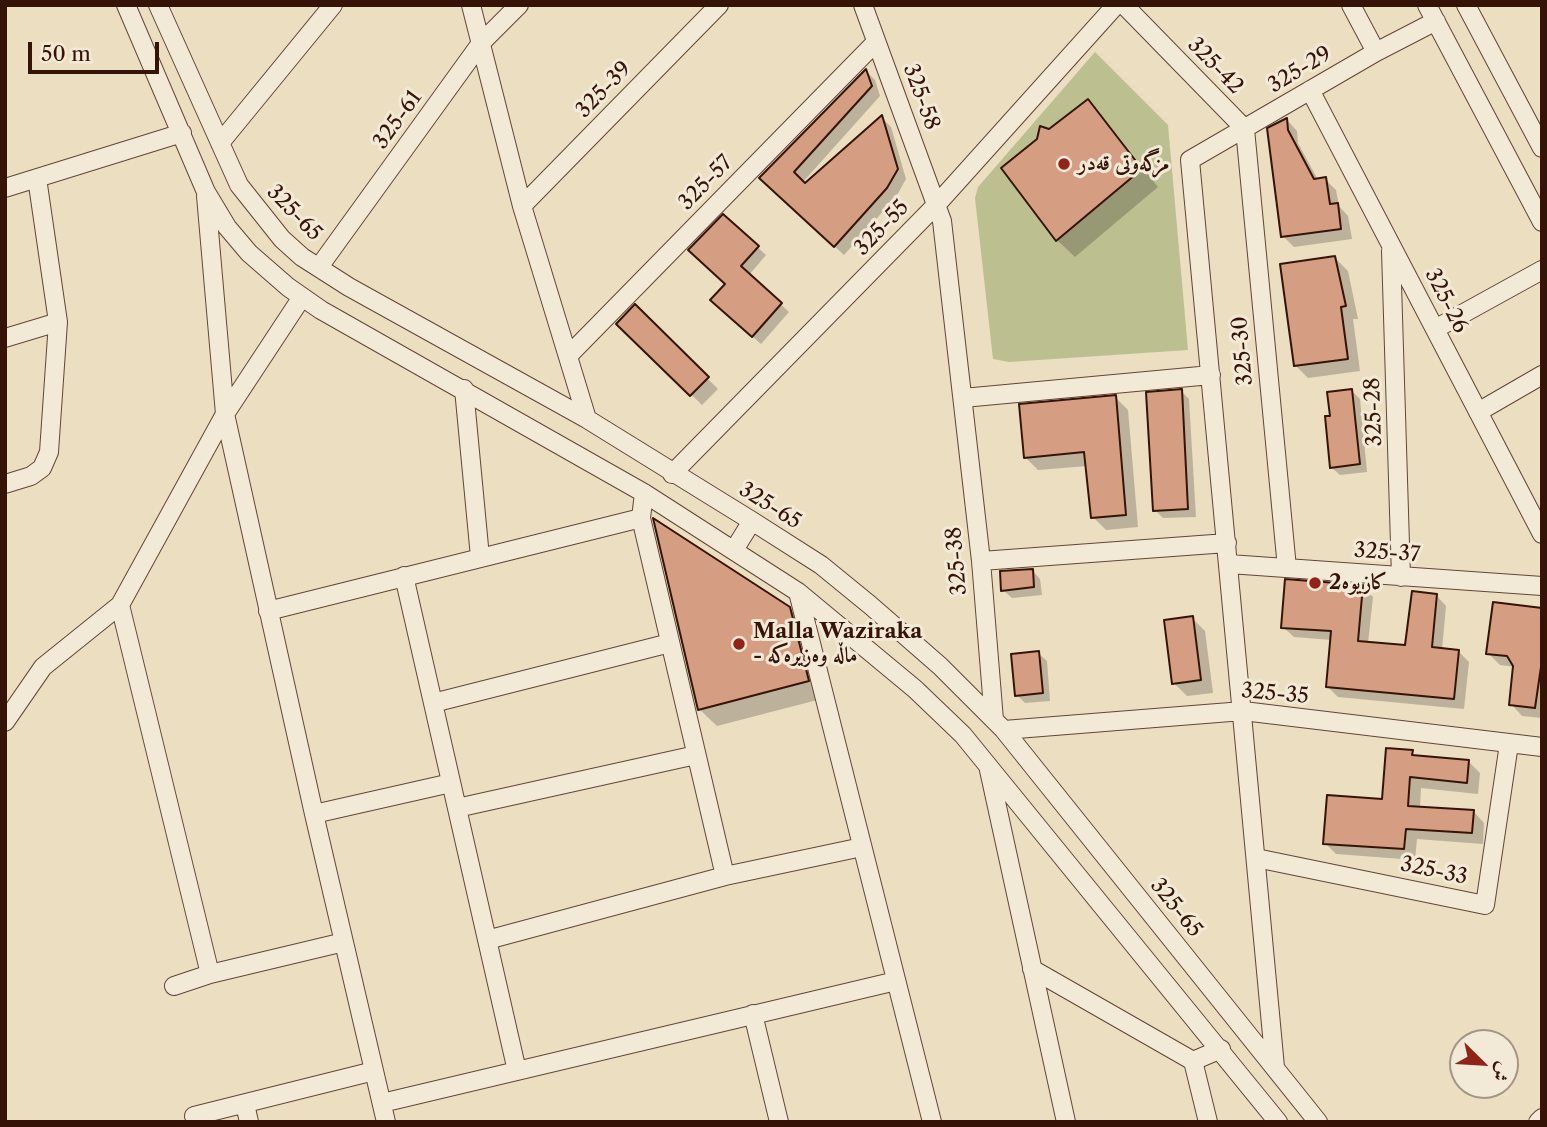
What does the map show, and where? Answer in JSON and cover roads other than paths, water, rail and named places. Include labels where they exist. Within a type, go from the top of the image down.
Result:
[{"type":"street","points":[[125,5],[206,192],[227,226],[249,253],[302,297],[644,494],[798,592],[937,709],[987,765],[1278,1122]]},
{"type":"street","name":"325-65","points":[[158,5],[239,185],[265,220],[302,257],[349,287],[587,419],[821,565],[870,605],[940,666],[999,725],[1318,1122]]},
{"type":"street","points":[[471,5],[522,206],[587,419]]},
{"type":"street","name":"325-61","points":[[319,267],[481,43],[519,5]]},
{"type":"street","name":"325-39","points":[[522,206],[719,5]]},
{"type":"street","name":"325-58","points":[[863,5],[938,203]]},
{"type":"street","name":"325-55","points":[[672,474],[938,203],[1116,5]]},
{"type":"street","name":"325-42","points":[[1124,5],[1245,129]]},
{"type":"street","points":[[1351,5],[1376,52]]},
{"type":"street","points":[[1466,5],[1542,148]]},
{"type":"street","points":[[220,143],[331,6]]},
{"type":"street","points":[[1432,13],[1542,222]]},
{"type":"street","name":"325-29","points":[[1211,375],[1190,160],[1376,52],[1432,13]]},
{"type":"street","name":"325-57","points":[[568,356],[876,42]]},
{"type":"street","name":"325-26","points":[[1310,90],[1542,534]]},
{"type":"street","name":"325-30","points":[[1245,129],[1287,568]]},
{"type":"street","points":[[5,188],[181,133]]},
{"type":"street","points":[[5,484],[31,476],[42,468],[49,452],[58,322],[37,178]]},
{"type":"street","points":[[206,192],[225,414],[386,1122]]},
{"type":"street","name":"325-38","points":[[938,203],[963,398],[999,725]]},
{"type":"street","name":"325-28","points":[[1391,245],[1401,577]]},
{"type":"street","points":[[1435,329],[1542,270]]},
{"type":"street","points":[[5,722],[43,667],[120,605],[225,414],[302,297]]},
{"type":"street","points":[[5,338],[58,322]]},
{"type":"street","points":[[963,398],[1211,375],[1275,1068]]},
{"type":"street","points":[[1478,412],[1542,375]]},
{"type":"street","points":[[464,389],[480,557]]},
{"type":"street","points":[[644,494],[641,517],[725,876]]},
{"type":"street","points":[[268,611],[641,517]]},
{"type":"street","points":[[734,550],[752,521]]},
{"type":"street","points":[[981,561],[1227,543]]},
{"type":"street","name":"325-37","points":[[1229,564],[1542,586]]},
{"type":"street","points":[[404,576],[517,1071]]},
{"type":"street","points":[[798,592],[932,1122]]},
{"type":"street","points":[[120,605],[130,635],[210,974]]},
{"type":"street","points":[[433,704],[670,643]]},
{"type":"street","name":"325-35","points":[[999,725],[1242,711],[1542,747]]},
{"type":"street","name":"325-33","points":[[1256,858],[1485,905],[1509,744]]},
{"type":"street","points":[[457,808],[696,755]]},
{"type":"street","points":[[987,765],[1066,1122]]},
{"type":"street","points":[[314,814],[451,783]]},
{"type":"street","points":[[487,940],[725,876],[862,847]]},
{"type":"street","points":[[174,986],[210,974],[344,942]]},
{"type":"street","points":[[1032,969],[1193,1061],[1208,1122]]},
{"type":"street","points":[[382,1103],[896,981]]},
{"type":"street","points":[[753,1014],[779,1122]]},
{"type":"street","points":[[1193,1061],[1221,1049]]},
{"type":"street","points":[[194,1116],[374,1071]]},
{"type":"street","points":[[245,1104],[249,1122]]},
{"type":"place","name":"مزگەوتی قەدر","points":[[1064,164]]},
{"type":"place","name":"كازيوه2","points":[[1315,583]]},
{"type":"place","name":"Malla Waziraka - ماڵە وەزیرەکە","points":[[739,644]]}]
